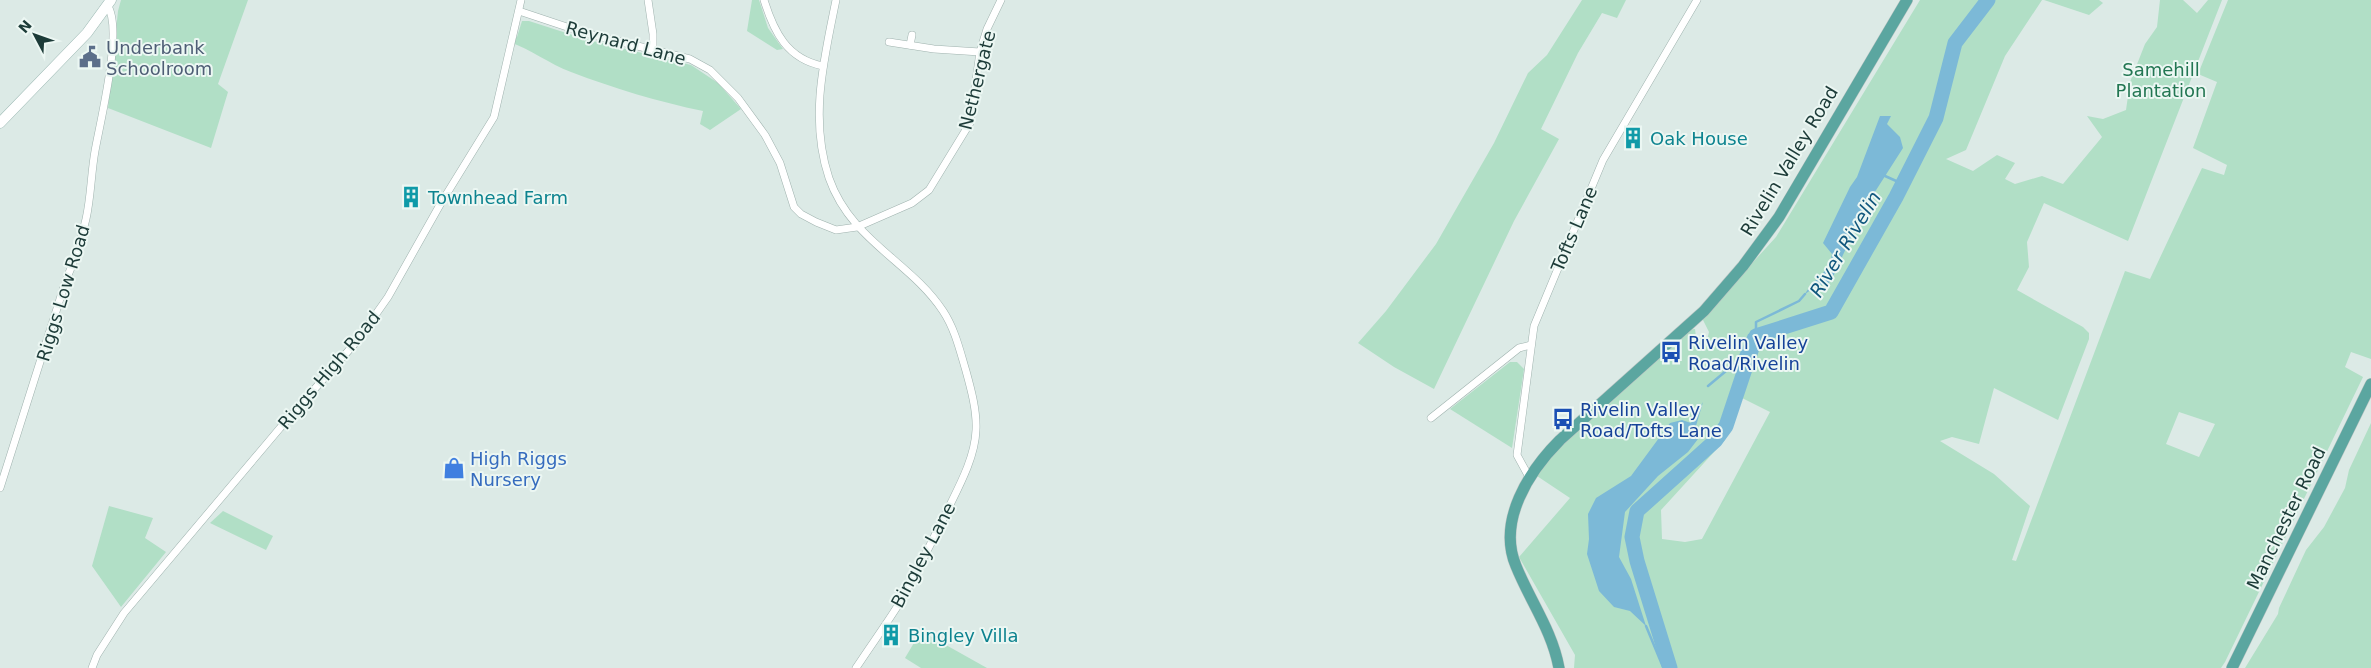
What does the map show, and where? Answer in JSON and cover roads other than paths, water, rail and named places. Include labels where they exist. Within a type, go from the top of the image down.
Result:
[{"type":"main road","name":"Rivelin Valley Road","points":[[1559,668],[1547,628],[1516,566],[1510,544],[1510,532],[1516,504],[1529,478],[1550,450],[1704,310],[1743,266],[1779,217],[1907,0]]},
{"type":"main road","points":[[0,123],[87,33],[109,3]]},
{"type":"main road","name":"Manchester Road","points":[[2232,668],[2371,384]]},
{"type":"street","name":"Riggs High Road","points":[[92,668],[101,648],[124,613],[280,428],[357,341],[388,297],[494,117],[521,0]]},
{"type":"street","points":[[648,0],[654,34],[652,49]]},
{"type":"street","points":[[764,0],[774,29],[783,42],[800,59],[823,66]]},
{"type":"street","name":"Bingley Lane","points":[[836,0],[823,66],[819,118],[824,160],[837,197],[857,227],[935,300],[951,325],[958,342],[968,379],[976,431],[970,456],[956,492],[901,599],[856,668]]},
{"type":"street","name":"Nethergate","points":[[857,227],[912,203],[929,190],[970,123],[980,52],[987,29],[1001,0]]},
{"type":"street","name":"Tofts Lane","points":[[1529,478],[1517,455],[1534,326],[1604,160],[1697,0]]},
{"type":"street","name":"Riggs Low Road","points":[[0,488],[66,280],[78,250],[87,216],[114,18],[109,3]]},
{"type":"street","name":"Reynard Lane","points":[[519,11],[585,33],[690,59],[700,64],[716,76],[738,98],[773,148],[780,163],[790,197],[801,214],[836,230],[857,227]]},
{"type":"street","points":[[910,46],[912,35]]},
{"type":"street","points":[[890,42],[910,46],[980,52]]},
{"type":"street","points":[[1431,418],[1519,348],[1531,345]]},
{"type":"water","points":[[1880,116],[1891,116],[1887,124],[1900,137],[1903,148],[1864,209],[1832,279],[1827,285],[1818,285],[1805,294],[1828,266],[1832,254],[1823,243],[1850,187],[1857,177]]},
{"type":"water","points":[[1703,402],[1696,426],[1698,439],[1688,452],[1658,476],[1625,512],[1619,557],[1631,579],[1646,626],[1630,611],[1614,607],[1599,591],[1587,554],[1589,539],[1588,514],[1596,498],[1631,476],[1670,423],[1682,420],[1691,423]]},
{"type":"waterway","name":"River Rivelin","points":[[1670,668],[1637,561],[1632,537],[1637,511],[1715,441],[1726,426],[1756,336],[1831,312],[1896,197],[1936,118],[1955,43],[1988,0]]},
{"type":"waterway","points":[[1885,176],[1903,184]]},
{"type":"waterway","name":"River Rivelin","points":[[1708,386],[1738,361],[1749,335],[1756,336],[1756,322],[1799,301],[1805,294]]},
{"type":"waterway","points":[[1646,626],[1663,667],[1666,668]]},
{"type":"place","name":"Underbank Schoolroom","points":[[90,57]]},
{"type":"place","name":"Oak House","points":[[1633,138]]},
{"type":"place","name":"Townhead Farm","points":[[411,197]]},
{"type":"place","name":"Rivelin Valley Road/Rivelin","points":[[1671,352]]},
{"type":"place","name":"Rivelin Valley Road/Tofts Lane","points":[[1563,419]]},
{"type":"place","name":"High Riggs Nursery","points":[[454,468]]},
{"type":"place","name":"Bingley Villa","points":[[891,635]]},
{"type":"park label","name":"Samehill Plantation","points":[[2161,79]]}]
